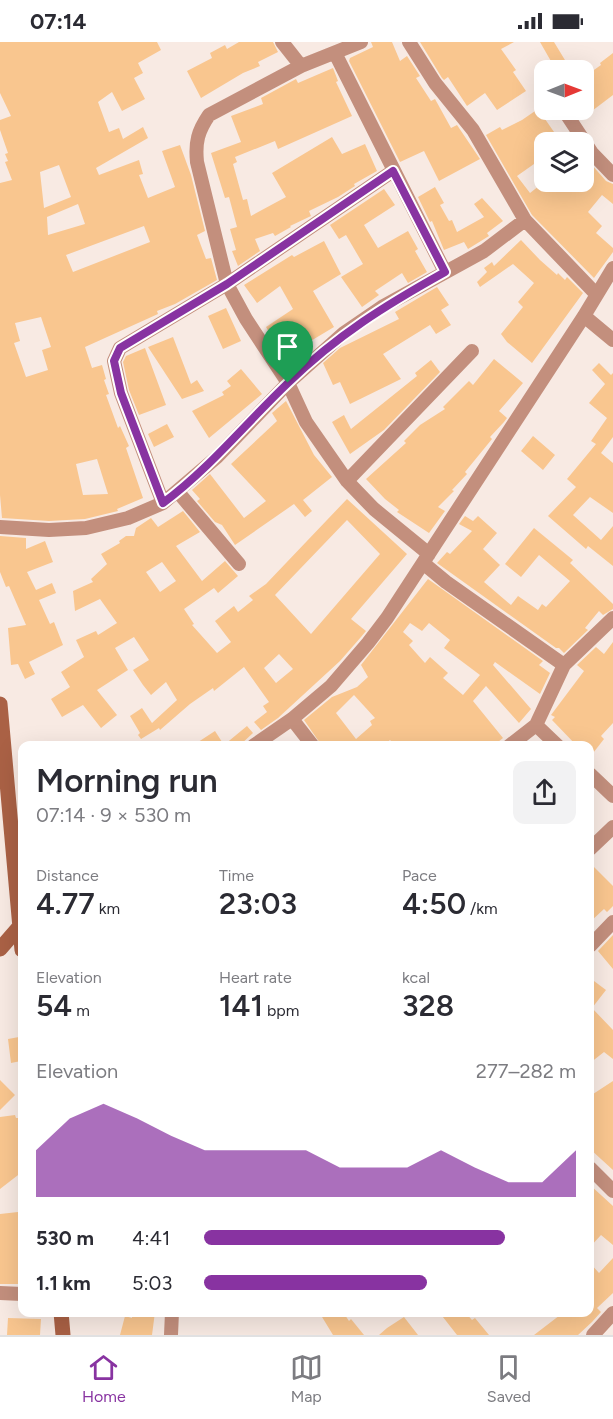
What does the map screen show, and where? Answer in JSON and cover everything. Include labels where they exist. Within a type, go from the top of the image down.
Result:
[{"type":"main road","points":[[0,704],[6,828],[18,885]]},
{"type":"main road","points":[[0,949],[18,928]]},
{"type":"main road","points":[[61,1317],[63,1335]]},
{"type":"street","points":[[282,42],[301,66]]},
{"type":"street","points":[[362,42],[301,66],[209,115],[200,129],[196,143],[197,162],[227,284],[288,383],[306,422],[347,481],[426,559],[446,582],[564,666]]},
{"type":"street","points":[[409,42],[435,83],[473,130],[525,220],[596,294]]},
{"type":"street","points":[[335,52],[445,272]]},
{"type":"street","points":[[570,120],[592,153],[613,175]]},
{"type":"street","points":[[163,503],[121,393],[114,361],[120,348],[227,284],[393,171]]},
{"type":"street","points":[[0,527],[49,530],[86,528],[128,518],[163,503],[217,458],[288,383],[344,333],[382,307],[484,251],[525,220]]},
{"type":"street","points":[[260,741],[292,719],[331,686],[387,618],[584,316],[613,267]]},
{"type":"street","points":[[584,316],[613,340]]},
{"type":"street","points":[[347,481],[472,351]]},
{"type":"street","points":[[178,492],[239,564]]},
{"type":"street","points":[[515,741],[536,725],[564,666],[613,618]]},
{"type":"street","points":[[292,719],[309,741]]},
{"type":"street","points":[[536,725],[553,741]]},
{"type":"street","points":[[594,778],[613,796]]},
{"type":"street","points":[[594,845],[613,827]]},
{"type":"street","points":[[594,942],[613,922]]},
{"type":"street","points":[[594,1172],[613,1191]]},
{"type":"street","points":[[0,1293],[18,1294]]},
{"type":"street","points":[[593,1335],[613,1314]]},
{"type":"street","points":[[171,1335],[172,1317]]},
{"type":"building","points":[[0,42],[157,42],[161,50],[138,63],[143,73],[134,78],[145,99],[122,111],[112,92],[98,102],[109,132],[119,128],[123,139],[143,127],[148,138],[96,168],[99,175],[139,160],[143,174],[139,175],[148,198],[175,187],[162,151],[180,145],[191,175],[205,231],[197,235],[206,259],[211,258],[217,280],[175,304],[157,311],[158,314],[85,347],[92,368],[102,365],[109,394],[106,395],[118,428],[120,426],[129,446],[126,448],[143,498],[117,509],[118,511],[85,519],[49,521],[2,518],[0,495],[0,183],[12,180],[5,162],[8,161],[5,154],[8,153],[0,130],[0,120],[11,116],[0,93]],"holes":[[[59,165],[71,197],[44,208],[40,172]],[[78,204],[85,224],[48,235],[47,217]],[[144,226],[150,242],[73,272],[66,255]],[[41,317],[51,347],[42,350],[48,370],[26,377],[14,343],[20,341],[15,323]],[[97,459],[108,494],[83,495],[76,464]]]},
{"type":"building","points":[[239,42],[273,42],[278,52],[258,62],[260,66],[243,73],[201,98],[187,71],[212,58],[210,53],[225,45],[227,49]]},
{"type":"building","points":[[371,42],[392,42],[400,61],[407,56],[420,76],[416,78],[431,101],[435,99],[451,128],[457,125],[480,159],[439,181],[424,151],[400,162],[349,61],[350,58],[373,47]]},
{"type":"building","points":[[420,42],[514,42],[501,49],[516,70],[513,72],[526,91],[497,110],[485,93],[467,106],[448,77],[444,80],[442,78]]},
{"type":"building","points":[[540,42],[554,42],[565,60],[550,60]]},
{"type":"building","points":[[613,53],[613,95],[594,109],[594,70],[601,65],[600,63]]},
{"type":"building","points":[[333,68],[338,81],[336,82],[352,116],[278,149],[275,141],[235,157],[237,162],[233,164],[243,200],[247,199],[251,216],[286,197],[272,173],[332,137],[342,154],[365,144],[377,171],[354,184],[355,186],[338,197],[309,211],[311,216],[275,236],[273,233],[255,239],[260,251],[238,266],[232,251],[236,250],[230,229],[237,227],[229,197],[225,198],[211,153],[241,142],[231,116],[263,104],[261,98],[296,79],[298,83]]},
{"type":"building","points":[[534,112],[534,120],[546,120],[554,132],[534,132],[534,164],[517,176],[530,193],[534,190],[534,192],[594,192],[594,167],[606,181],[613,184],[613,204],[602,195],[588,212],[602,226],[596,233],[613,248],[613,252],[594,278],[532,215],[486,135],[500,127],[502,130]]},
{"type":"building","points":[[435,187],[444,203],[440,205],[449,221],[452,220],[457,232],[484,217],[474,204],[482,198],[503,221],[487,233],[489,236],[468,249],[464,242],[444,250],[432,221],[430,222],[418,197]]},
{"type":"building","points":[[384,189],[395,205],[364,225],[378,248],[408,231],[418,249],[415,251],[427,272],[408,283],[402,273],[375,291],[379,295],[362,307],[341,277],[363,264],[346,235],[339,239],[330,225]]},
{"type":"building","points":[[521,240],[557,275],[558,273],[565,280],[567,277],[583,293],[532,363],[501,334],[523,307],[518,302],[534,283],[513,264],[480,287],[477,282],[487,272],[484,268],[492,262],[494,266]]},
{"type":"building","points":[[324,241],[341,274],[313,291],[334,327],[309,342],[313,349],[290,368],[266,327],[293,309],[280,286],[257,303],[244,285],[292,255],[294,257]]},
{"type":"building","points":[[437,287],[449,305],[441,310],[451,325],[436,334],[430,325],[383,354],[401,379],[350,404],[340,382],[333,385],[323,363],[340,348],[399,319],[395,312]]},
{"type":"building","points":[[226,308],[241,341],[223,349],[208,316]]},
{"type":"building","points":[[173,337],[191,384],[197,380],[204,391],[182,399],[148,347]]},
{"type":"building","points":[[145,348],[166,405],[139,415],[129,390],[123,362],[126,356]]},
{"type":"building","points":[[494,359],[523,383],[499,411],[507,418],[490,437],[492,439],[465,472],[467,474],[452,490],[454,491],[438,507],[445,511],[429,533],[397,512],[399,510],[366,479],[406,443],[404,441],[420,425],[445,409],[443,407],[469,381],[473,385]]},
{"type":"building","points":[[431,360],[440,372],[384,430],[350,454],[332,422],[344,415],[351,429],[417,376],[415,373]]},
{"type":"building","points":[[599,363],[611,375],[613,373],[613,437],[601,453],[613,463],[613,513],[590,497],[573,515],[601,540],[613,526],[613,566],[588,546],[586,549],[548,516],[576,487],[567,479],[596,444],[591,441],[607,418],[589,403],[605,384],[592,370]]},
{"type":"building","points":[[241,369],[262,394],[209,438],[192,411],[224,395],[222,392],[231,386],[227,381]]},
{"type":"building","points":[[286,401],[314,455],[332,477],[303,500],[312,511],[305,517],[294,504],[235,545],[222,525],[215,522],[197,501],[200,499],[192,490],[210,474],[244,518],[266,501],[231,464],[277,421],[272,413]]},
{"type":"building","points":[[167,424],[174,437],[154,447],[148,434]]},
{"type":"building","points":[[533,436],[555,455],[543,470],[521,451]]},
{"type":"building","points":[[347,499],[407,554],[351,619],[366,631],[340,661],[278,718],[261,730],[254,722],[267,712],[263,706],[269,702],[244,667],[214,691],[213,688],[190,704],[160,730],[159,728],[141,739],[130,716],[142,708],[152,723],[177,700],[166,682],[151,695],[143,685],[133,670],[149,660],[134,637],[115,648],[128,670],[97,690],[117,715],[101,728],[83,705],[62,717],[51,699],[70,687],[61,672],[84,657],[76,640],[96,631],[98,635],[117,623],[100,599],[75,611],[73,591],[93,582],[91,579],[107,564],[101,554],[120,543],[119,541],[126,536],[134,536],[136,528],[151,518],[158,527],[183,511],[200,532],[176,546],[202,581],[225,561],[238,576],[218,593],[214,588],[184,609],[194,624],[192,625],[217,653],[231,642],[215,621],[234,606],[238,612],[253,600],[249,596],[266,584]],"holes":[[[347,520],[380,554],[311,634],[275,595]],[[162,562],[176,581],[160,592],[146,572]],[[279,654],[293,669],[276,683],[264,668]]]},
{"type":"building","points":[[465,516],[473,521],[478,516],[497,533],[483,549],[500,565],[484,582],[511,605],[518,596],[538,610],[542,604],[546,607],[570,581],[539,555],[521,577],[505,564],[534,528],[573,560],[570,563],[613,604],[613,609],[603,615],[599,611],[585,628],[588,630],[564,653],[556,648],[437,563],[447,552],[450,554],[472,531],[459,524]]},
{"type":"building","points":[[0,536],[26,538],[26,549],[45,541],[53,562],[27,572],[36,590],[52,583],[56,593],[39,600],[50,624],[54,622],[63,645],[29,662],[35,674],[25,679],[18,664],[11,665],[8,628],[26,625],[9,586],[6,587],[0,572]]},
{"type":"building","points":[[428,579],[543,661],[539,665],[550,673],[540,694],[495,662],[493,665],[531,709],[519,723],[486,686],[473,701],[503,738],[499,741],[319,741],[304,720],[332,697],[357,687],[368,677],[361,665]],"holes":[[[410,623],[422,631],[429,623],[450,640],[444,648],[480,675],[463,695],[443,678],[448,673],[430,657],[425,663],[409,645],[413,641],[403,632]],[[354,695],[375,718],[370,721],[372,725],[356,739],[336,713]]]},
{"type":"building","points":[[613,642],[613,723],[601,736],[604,739],[594,752],[594,741],[572,741],[552,720],[555,717],[551,715],[584,671],[577,665],[596,647],[604,654]]},
{"type":"building","points":[[247,726],[253,733],[244,741],[229,741]]},
{"type":"building","points":[[215,731],[221,741],[200,741]]},
{"type":"building","points":[[594,867],[613,886],[613,906],[607,912],[604,909],[594,918]]},
{"type":"building","points":[[613,935],[613,969],[598,951]]},
{"type":"building","points":[[594,981],[606,990],[594,1005]]},
{"type":"building","points":[[594,1010],[613,1030],[613,1059],[604,1052],[594,1060]]},
{"type":"building","points":[[18,1037],[18,1062],[11,1063],[8,1039]]},
{"type":"building","points":[[0,1080],[15,1095],[0,1110]]},
{"type":"building","points":[[613,1081],[613,1170],[594,1153],[594,1093]]},
{"type":"building","points":[[15,1115],[18,1118],[18,1175],[0,1189],[0,1117]]},
{"type":"building","points":[[594,1189],[613,1206],[613,1245],[601,1235],[594,1243]]},
{"type":"building","points":[[18,1212],[18,1284],[0,1284],[0,1214]]},
{"type":"building","points":[[613,1258],[613,1293],[597,1308],[601,1312],[592,1322],[578,1335],[534,1335],[557,1317],[594,1317],[594,1267],[599,1273]]},
{"type":"building","points":[[125,1317],[154,1317],[152,1335],[120,1335]]},
{"type":"building","points":[[322,1317],[346,1317],[349,1321],[351,1319],[364,1335],[333,1335]]},
{"type":"building","points":[[404,1317],[418,1335],[379,1335],[387,1328]]},
{"type":"building","points":[[443,1317],[469,1317],[472,1320],[475,1318],[489,1335],[457,1335]]},
{"type":"building","points":[[8,1318],[41,1319],[40,1335],[7,1335]]},
{"type":"route","points":[[393,171],[445,272],[382,307],[344,333],[288,383],[217,458],[163,503],[121,393],[114,361],[120,348],[227,284],[393,171]]}]
